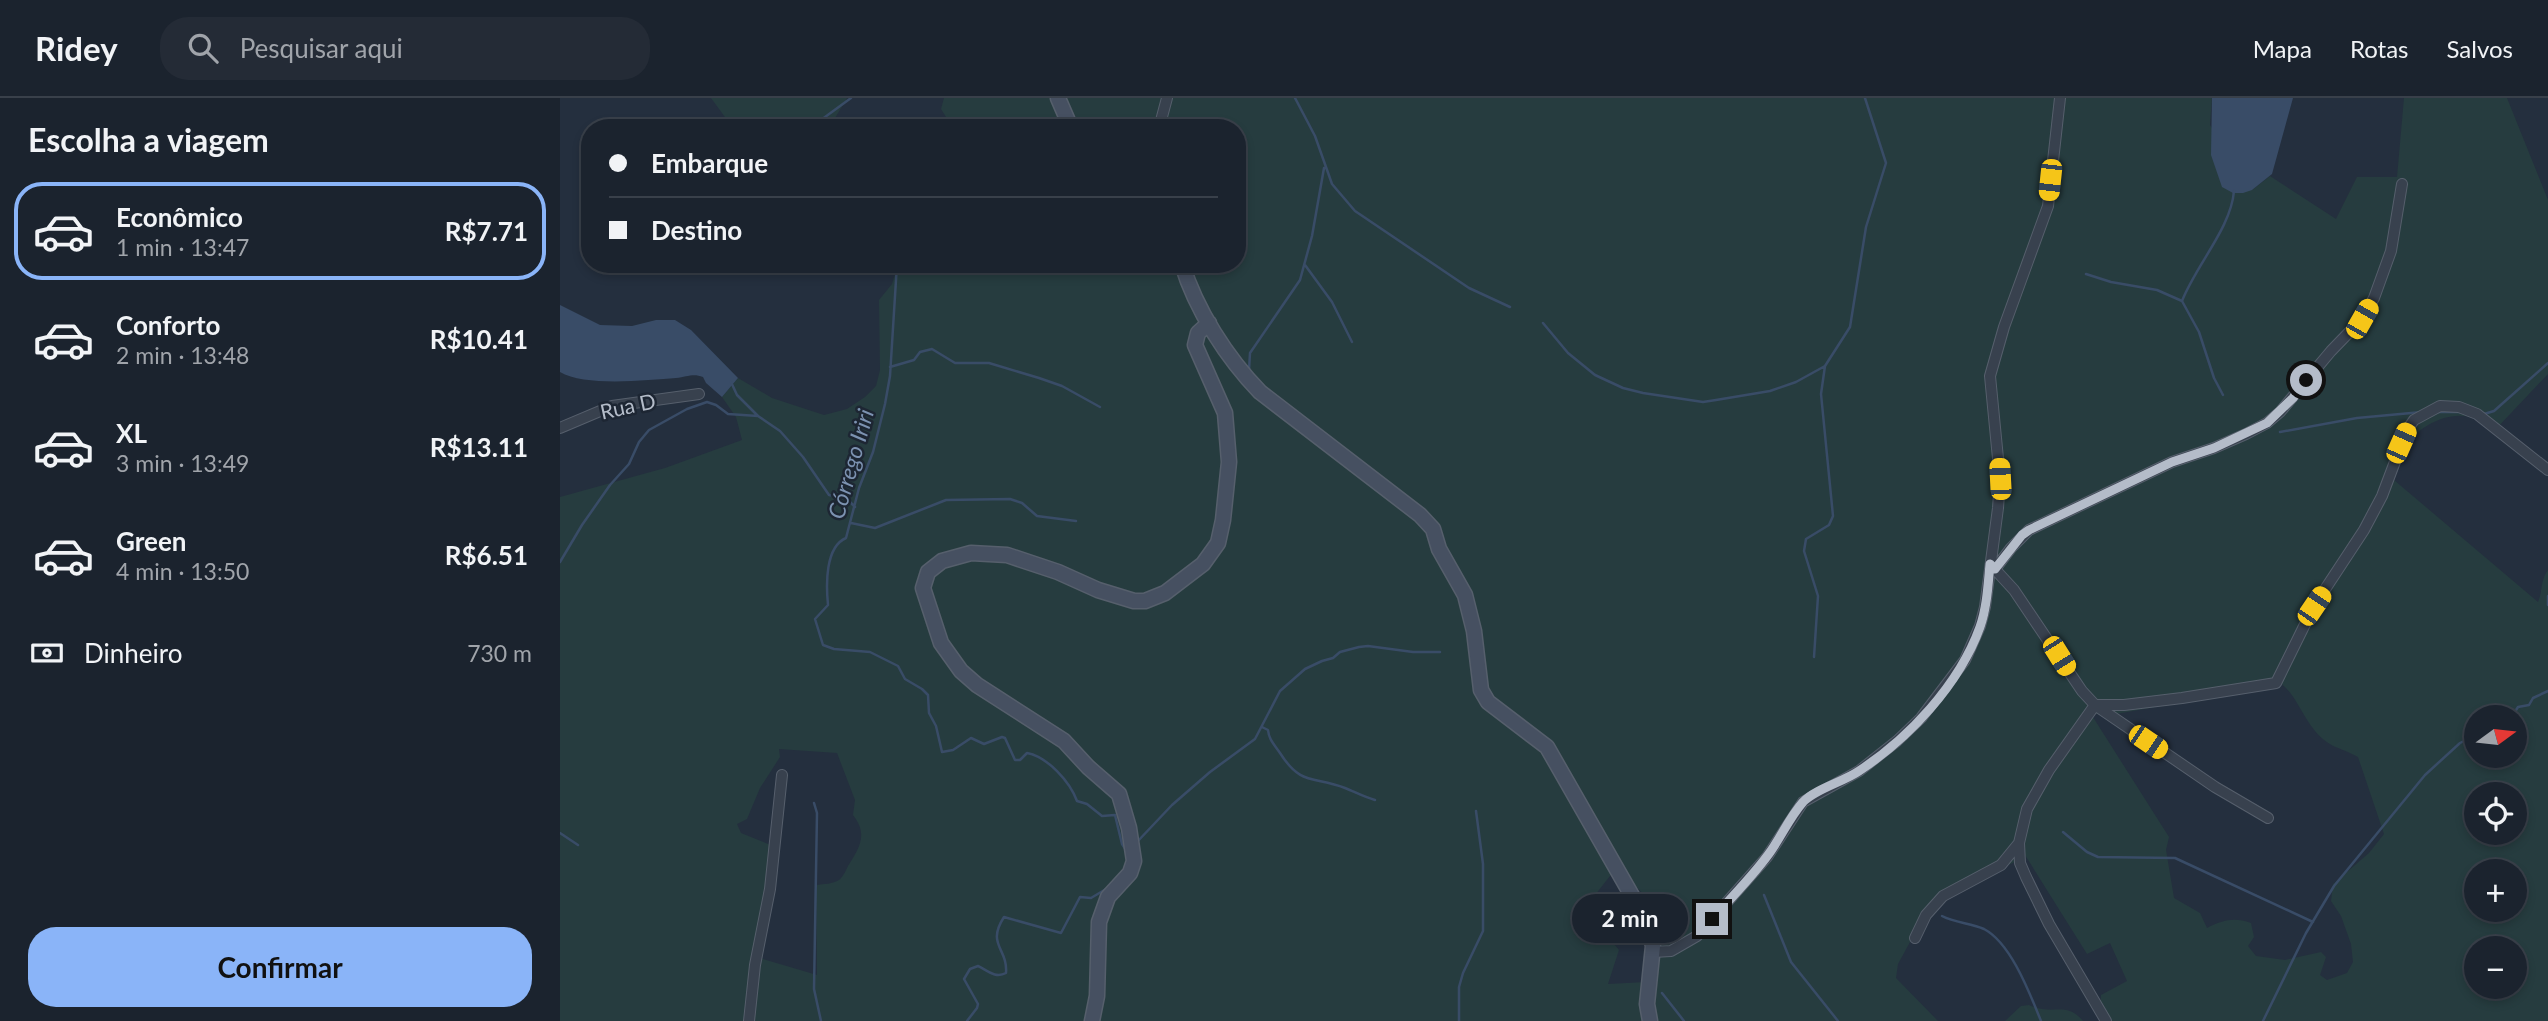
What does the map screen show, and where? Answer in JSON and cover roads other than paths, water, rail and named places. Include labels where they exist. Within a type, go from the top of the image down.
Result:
[{"type":"street","points":[[1058,98],[1067,119]]},
{"type":"street","points":[[1161,119],[1167,98]]},
{"type":"street","points":[[1653,952],[1671,951],[1698,936],[1767,857],[1803,802],[1859,771],[1897,741],[1921,718],[1960,670],[1972,647],[1985,607],[1993,567],[2000,479],[1990,376],[2004,327],[2048,206],[2060,98]]},
{"type":"street","points":[[1993,567],[2029,530],[2172,462],[2246,434],[2267,423],[2280,412],[2330,351],[2362,319],[2374,298],[2391,251],[2402,184]]},
{"type":"street","points":[[1185,273],[1196,301],[1241,373],[1260,392],[1420,515],[1433,529],[1439,549],[1465,596],[1474,631],[1481,690],[1488,702],[1547,747],[1647,922],[1653,952],[1647,1004],[1650,1021]]},
{"type":"street","points":[[1092,1021],[1097,996],[1099,922],[1108,897],[1130,873],[1134,861],[1129,828],[1119,794],[1088,767],[1065,741],[985,691],[961,671],[941,643],[923,588],[928,572],[942,561],[971,554],[1007,555],[1058,572],[1098,590],[1134,601],[1145,601],[1165,593],[1203,564],[1218,543],[1229,462],[1225,413],[1195,345],[1198,333],[1209,323]]},
{"type":"street","name":"Rua D","points":[[560,428],[612,406],[699,394]]},
{"type":"street","points":[[2095,705],[2124,705],[2182,698],[2276,683],[2314,606],[2357,543],[2382,496],[2407,430],[2424,413],[2440,406],[2459,407],[2476,414],[2548,470]]},
{"type":"street","points":[[1993,567],[2014,590],[2082,691],[2095,705],[2215,787],[2268,818]]},
{"type":"street","points":[[2095,705],[2049,770],[2026,809],[2020,843],[2022,868],[2049,924],[2106,1021]]},
{"type":"street","points":[[749,1021],[755,965],[770,890],[782,775]]},
{"type":"street","points":[[1915,938],[1926,915],[1943,896],[2001,865],[2020,843]]},
{"type":"street","points":[[2001,865],[2022,868]]},
{"type":"water","points":[[2212,98],[2293,98],[2272,174],[2252,190],[2233,193],[2222,187],[2211,155]]},
{"type":"water","points":[[560,305],[600,325],[632,326],[656,320],[675,320],[691,330],[738,378],[722,397],[703,377],[696,375],[617,381],[571,377],[560,372]]},
{"type":"waterway","name":"Córrego Iriri","points":[[822,119],[851,98]]},
{"type":"waterway","points":[[1295,98],[1315,136],[1332,184],[1355,211],[1469,288],[1510,307]]},
{"type":"waterway","points":[[1814,657],[1818,596],[1804,551],[1806,539],[1829,525],[1833,516],[1821,394],[1825,366],[1850,327],[1866,227],[1886,163],[1865,98]]},
{"type":"waterway","points":[[1249,370],[1250,353],[1300,280],[1312,236],[1324,168]]},
{"type":"waterway","points":[[2182,301],[2227,219],[2234,191]]},
{"type":"waterway","points":[[1305,265],[1332,302],[1352,342]]},
{"type":"waterway","name":"Córrego Iriri","points":[[896,273],[890,376],[885,404],[846,538],[834,549],[828,567],[828,605],[815,619],[823,645],[834,649],[870,652],[898,666],[905,679],[928,695],[929,713],[936,726],[942,752],[953,750],[971,738],[984,744],[1002,737],[1005,738],[1015,760],[1020,760],[1027,753],[1043,760],[1064,779],[1077,801],[1087,804],[1102,816],[1115,815],[1126,850]]},
{"type":"waterway","points":[[2086,274],[2111,282],[2157,290],[2182,301],[2199,332],[2214,378],[2223,395]]},
{"type":"waterway","points":[[1543,323],[1568,353],[1595,375],[1623,388],[1643,393],[1703,402],[1770,391],[1796,382],[1825,366]]},
{"type":"waterway","points":[[890,367],[914,360],[920,352],[932,349],[955,363],[989,363],[1039,378],[1062,386],[1100,407]]},
{"type":"waterway","points":[[2484,414],[2494,411],[2548,363]]},
{"type":"waterway","points":[[731,382],[737,395],[758,416],[780,431],[803,457],[829,495],[846,498],[855,507]]},
{"type":"waterway","points":[[560,562],[582,525],[610,485],[629,464],[639,442],[649,430],[687,409],[707,402],[728,414],[758,416]]},
{"type":"waterway","points":[[2280,432],[2357,418],[2422,412]]},
{"type":"waterway","points":[[2435,412],[2460,412]]},
{"type":"waterway","points":[[851,523],[875,528],[946,500],[1010,499],[1022,503],[1037,516],[1076,521]]},
{"type":"waterway","points":[[2548,596],[2548,605]]},
{"type":"waterway","points":[[1137,842],[1172,805],[1210,772],[1255,739],[1280,691],[1305,669],[1333,658],[1340,652],[1359,647],[1440,652]]},
{"type":"waterway","points":[[2527,705],[2533,698],[2548,691]]},
{"type":"waterway","points":[[1262,727],[1268,730],[1272,742],[1301,775],[1375,800]]},
{"type":"waterway","points":[[2263,1021],[2306,933],[2334,886],[2425,775],[2464,741]]},
{"type":"waterway","points":[[814,803],[817,813],[814,989],[821,1021]]},
{"type":"waterway","points":[[1459,1021],[1459,987],[1483,931],[1483,864],[1476,811]]},
{"type":"waterway","points":[[2063,832],[2087,852],[2098,857],[2175,858],[2313,922]]},
{"type":"waterway","points":[[560,833],[578,845]]},
{"type":"waterway","name":"Córrego Iriri","points":[[967,1021],[978,1004],[964,979],[970,969],[978,966],[995,974],[1006,973],[1006,965],[997,940],[999,926],[1004,917],[1061,933],[1080,897],[1091,898],[1106,889]]},
{"type":"waterway","points":[[1764,895],[1791,962],[1838,1021]]},
{"type":"waterway","points":[[1942,916],[1984,929],[2003,945],[2018,970],[2041,1021]]},
{"type":"waterway","points":[[1662,993],[1684,1021]]}]
